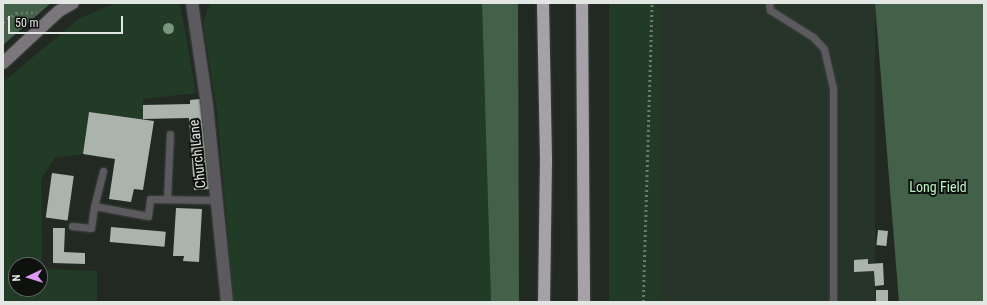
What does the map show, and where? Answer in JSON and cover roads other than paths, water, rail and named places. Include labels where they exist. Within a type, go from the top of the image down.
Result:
[{"type":"highway","points":[[543,3],[546,162],[544,302]]},
{"type":"highway","points":[[582,3],[584,302]]},
{"type":"street","points":[[3,63],[59,11],[73,3]]},
{"type":"street","name":"Church Lane","points":[[192,3],[207,105],[227,302]]},
{"type":"lane","points":[[769,3],[770,10],[813,37],[824,49],[833,88],[833,302]]},
{"type":"lane","points":[[167,200],[170,134]]},
{"type":"lane","points":[[72,226],[90,228],[103,170]]},
{"type":"lane","points":[[94,206],[148,216],[150,199],[217,200]]},
{"type":"park label","name":"Long Field","points":[[938,187]]}]
